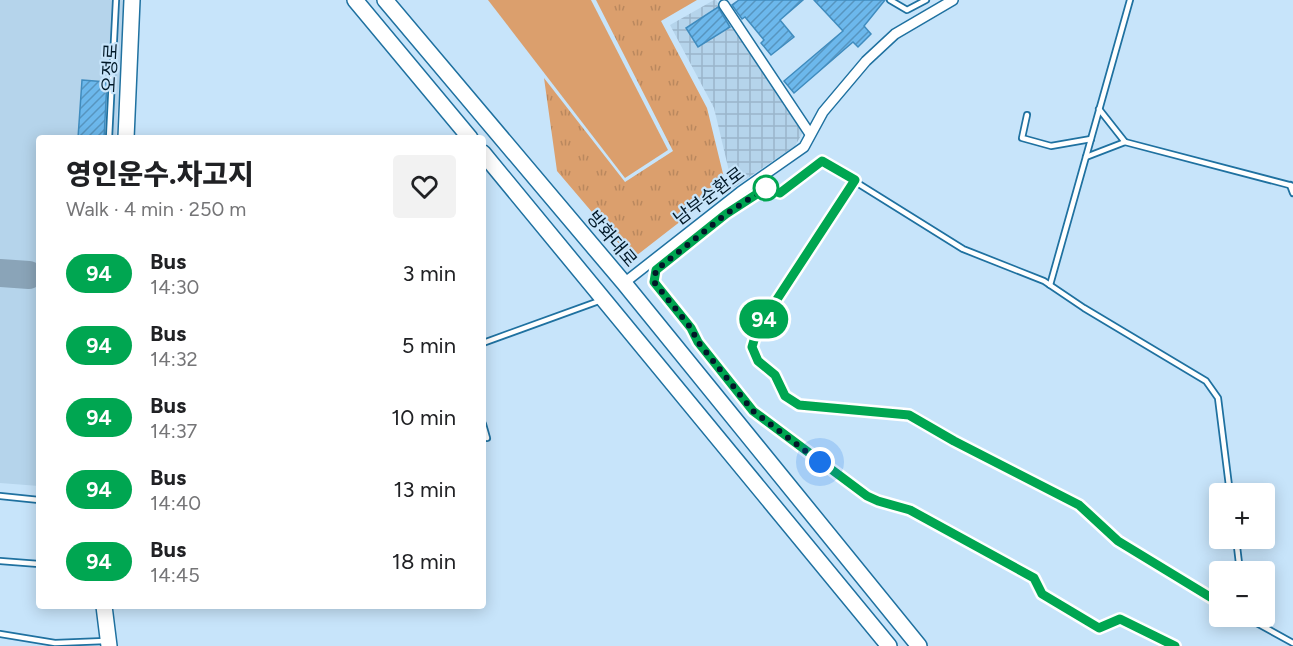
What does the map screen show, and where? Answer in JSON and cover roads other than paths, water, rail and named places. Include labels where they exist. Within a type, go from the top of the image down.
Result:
[{"type":"main road","name":"오정로","points":[[126,135],[132,0]]},
{"type":"main road","points":[[355,0],[468,135]]},
{"type":"main road","name":"방화대로","points":[[385,0],[624,283],[919,646]]},
{"type":"main road","points":[[486,157],[889,646]]},
{"type":"main road","points":[[104,609],[108,644]]},
{"type":"street","name":"남부순환로","points":[[624,283],[740,192],[804,147],[823,111],[866,61],[895,34],[953,0]]},
{"type":"street","points":[[723,3],[810,134]]},
{"type":"lane","points":[[109,135],[116,0]]},
{"type":"lane","points":[[890,0],[907,10],[926,0]]},
{"type":"lane","points":[[1050,285],[1130,0]]},
{"type":"lane","points":[[1099,109],[1125,142]]},
{"type":"lane","points":[[1027,115],[1022,138],[1051,146],[1091,139]]},
{"type":"lane","points":[[1086,157],[1125,142],[1291,185],[1293,194]]},
{"type":"lane","points":[[1176,646],[1120,619],[1099,628],[1042,594],[1034,578],[910,510],[878,501],[853,487],[753,411],[654,282],[656,270],[726,214],[766,188],[780,193],[822,161],[963,249],[1050,285],[1206,381],[1218,398],[1229,483]]},
{"type":"lane","points":[[855,180],[757,330],[752,347],[758,361],[775,375],[785,396],[799,405],[909,415],[954,441],[1079,505],[1118,541],[1209,596]]},
{"type":"lane","points":[[486,342],[605,299]]},
{"type":"lane","points":[[0,496],[36,500]]},
{"type":"lane","points":[[0,561],[36,564]]},
{"type":"lane","points":[[1263,627],[1293,643]]},
{"type":"lane","points":[[0,634],[55,643],[108,644]]}]
